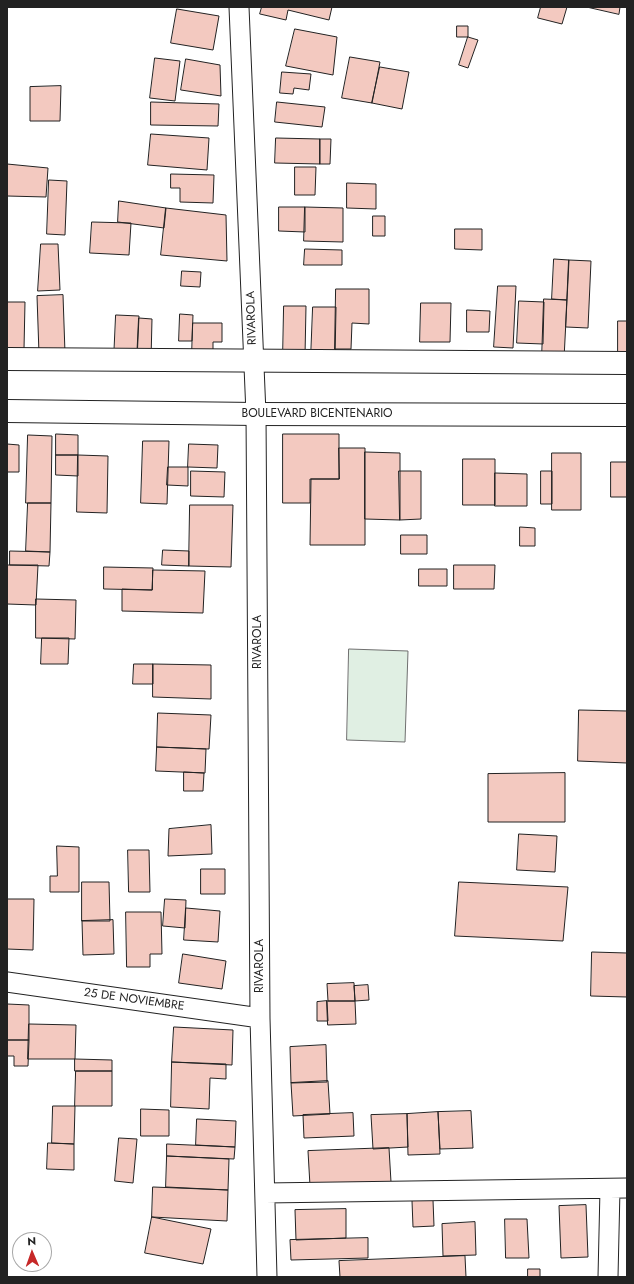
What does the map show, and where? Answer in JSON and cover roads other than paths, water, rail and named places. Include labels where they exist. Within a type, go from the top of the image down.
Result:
[{"type":"street","name":"RIVAROLA","points":[[239,7],[256,414],[260,1018],[267,1277]]},
{"type":"street","points":[[7,359],[627,363]]},
{"type":"street","name":"BOULEVARD BICENTENARIO","points":[[7,411],[256,414],[627,414]]},
{"type":"street","name":"25 DE NOVIEMBRE","points":[[7,982],[260,1018]]},
{"type":"street","points":[[265,1193],[618,1189],[608,1277]]}]
